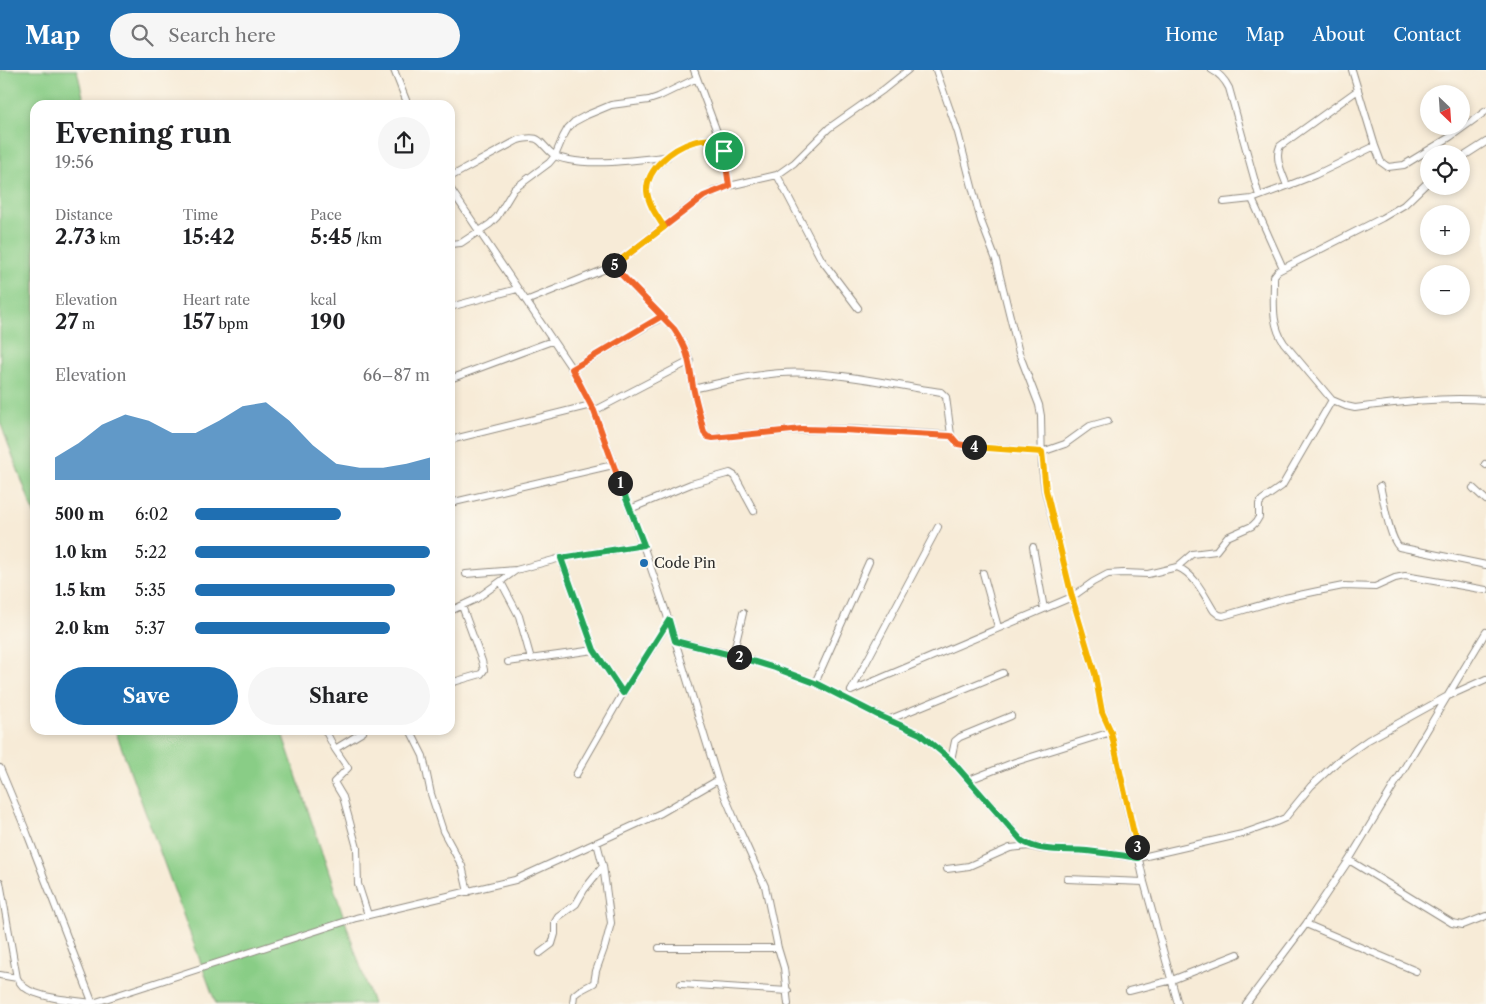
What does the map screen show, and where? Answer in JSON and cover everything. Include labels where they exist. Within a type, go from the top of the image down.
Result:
[{"type":"street","points":[[394,70],[406,100]]},
{"type":"street","points":[[694,70],[724,151],[729,186]]},
{"type":"street","points":[[526,301],[613,266],[704,196],[729,186],[777,175],[794,163],[829,128],[908,70]]},
{"type":"street","points":[[936,70],[958,133],[977,206],[996,260],[1019,353],[1039,405],[1046,490],[1072,597],[1095,674],[1102,712],[1111,732],[1138,858],[1178,1004]]},
{"type":"street","points":[[1212,70],[1225,80],[1229,88],[1259,196]]},
{"type":"street","points":[[1352,70],[1375,146],[1381,162],[1388,167],[1404,165],[1476,120],[1486,111]]},
{"type":"street","points":[[455,244],[461,243],[497,217],[514,189],[549,163],[555,156],[568,128],[587,115],[611,105],[649,100],[697,78]]},
{"type":"street","points":[[1288,186],[1278,161],[1280,146],[1358,90]]},
{"type":"street","points":[[455,173],[518,140],[528,138],[539,140],[555,156],[573,161],[601,162],[667,157]]},
{"type":"street","points":[[664,227],[651,205],[647,192],[648,181],[654,171],[680,147],[694,141],[720,140]]},
{"type":"street","points":[[1470,152],[1486,142]]},
{"type":"street","points":[[1224,202],[1252,199],[1288,186],[1375,146]]},
{"type":"street","points":[[777,175],[821,259],[858,308]]},
{"type":"street","points":[[1420,190],[1404,205],[1382,218],[1276,273],[1274,281],[1274,317],[1278,335],[1332,400],[1346,406],[1355,408],[1425,399],[1461,398],[1486,400]]},
{"type":"street","points":[[455,196],[572,369],[593,408],[644,545],[718,780],[765,886],[784,968],[788,1004]]},
{"type":"street","points":[[1252,199],[1283,268]]},
{"type":"street","points":[[613,266],[662,316],[682,340],[690,361],[693,389],[704,433],[708,437],[802,429],[951,436]]},
{"type":"street","points":[[455,306],[518,289]]},
{"type":"street","points":[[572,369],[662,316]]},
{"type":"street","points":[[455,377],[552,340]]},
{"type":"street","points":[[455,439],[593,408],[690,361]]},
{"type":"street","points":[[693,389],[729,380],[763,375],[811,373],[842,376],[941,392],[946,397],[951,436],[963,446],[1042,452],[1065,444],[1090,426],[1108,422]]},
{"type":"street","points":[[851,691],[1072,597],[1108,574],[1148,574],[1177,567],[1192,554],[1216,551],[1227,537],[1252,526],[1256,522],[1259,517],[1259,504],[1282,486],[1287,479],[1332,400]]},
{"type":"street","points":[[455,502],[613,465]]},
{"type":"street","points":[[630,509],[691,484],[730,473],[735,476],[754,511]]},
{"type":"street","points":[[1380,486],[1389,525],[1395,543],[1399,547],[1486,565]]},
{"type":"street","points":[[1473,488],[1486,500]]},
{"type":"street","points":[[847,699],[938,527]]},
{"type":"street","points":[[466,574],[516,570],[561,558],[644,545]]},
{"type":"street","points":[[1033,547],[1044,608]]},
{"type":"street","points":[[561,558],[594,650],[623,693]]},
{"type":"street","points":[[815,683],[868,562]]},
{"type":"street","points":[[1177,567],[1188,573],[1214,611],[1218,615],[1223,616],[1285,598],[1343,586],[1375,587],[1395,578],[1405,576],[1486,590]]},
{"type":"street","points":[[455,609],[501,582],[516,570]]},
{"type":"street","points":[[983,573],[998,627]]},
{"type":"street","points":[[501,582],[519,616],[531,659]]},
{"type":"street","points":[[455,682],[481,674],[484,670],[462,606]]},
{"type":"street","points":[[733,655],[743,613]]},
{"type":"street","points":[[576,775],[623,693],[669,620]]},
{"type":"street","points":[[1246,1004],[1306,924],[1349,860],[1486,632]]},
{"type":"street","points":[[675,641],[733,655],[815,683],[920,734],[951,760],[1022,841],[1029,846]]},
{"type":"street","points":[[508,662],[594,650]]},
{"type":"street","points":[[888,720],[1003,673]]},
{"type":"street","points":[[947,869],[969,866],[1010,848],[1029,846],[1041,849],[1086,851],[1138,858],[1242,834],[1285,818],[1311,786],[1338,761],[1368,740],[1446,697],[1486,679]]},
{"type":"street","points":[[951,760],[954,741],[1011,716]]},
{"type":"street","points":[[969,780],[1015,762],[1111,732]]},
{"type":"street","points":[[328,735],[348,768],[334,782],[343,797],[357,848],[358,884],[368,915]]},
{"type":"street","points":[[335,749],[358,735]]},
{"type":"street","points":[[412,735],[423,756],[431,794],[443,831],[462,866],[468,892]]},
{"type":"street","points":[[0,768],[93,1003]]},
{"type":"street","points":[[0,882],[17,978],[25,988],[38,994],[93,1003],[368,915],[515,880],[661,813],[718,780]]},
{"type":"street","points":[[573,1004],[574,995],[594,983],[611,923],[603,866],[597,843]]},
{"type":"street","points":[[1349,860],[1452,923],[1463,925],[1486,916]]},
{"type":"street","points":[[540,953],[552,944],[555,934],[555,922],[558,916],[576,904],[584,890],[603,866]]},
{"type":"street","points":[[1067,879],[1144,882]]},
{"type":"street","points":[[1306,924],[1416,971]]},
{"type":"street","points":[[659,948],[778,948]]},
{"type":"street","points":[[1129,991],[1172,980],[1238,954]]},
{"type":"street","points":[[0,975],[17,978]]},
{"type":"street","points":[[681,984],[788,991]]},
{"type":"green space","points":[[0,70],[77,70],[84,100],[30,100],[30,503],[0,422]]},
{"type":"green space","points":[[117,735],[283,735],[373,1004],[216,1004]]},
{"type":"place","name":"Code Pin","points":[[644,563]]},
{"type":"route","points":[[724,151],[720,140],[694,141],[675,150],[660,164],[648,181],[647,192],[651,205],[656,215],[664,227],[613,266],[674,329],[682,340],[690,361],[693,389],[704,433],[708,437],[713,438],[802,429],[951,436],[958,444],[963,446],[1042,452],[1042,468],[1046,490],[1072,597],[1095,674],[1102,712],[1111,732],[1138,858],[1086,851],[1041,849],[1029,846],[1022,841],[951,760],[920,734],[815,683],[733,655],[675,641],[669,620],[623,693],[594,650],[561,558],[644,545],[594,411],[572,369],[662,316],[613,266],[704,196],[729,186],[724,151]]}]
